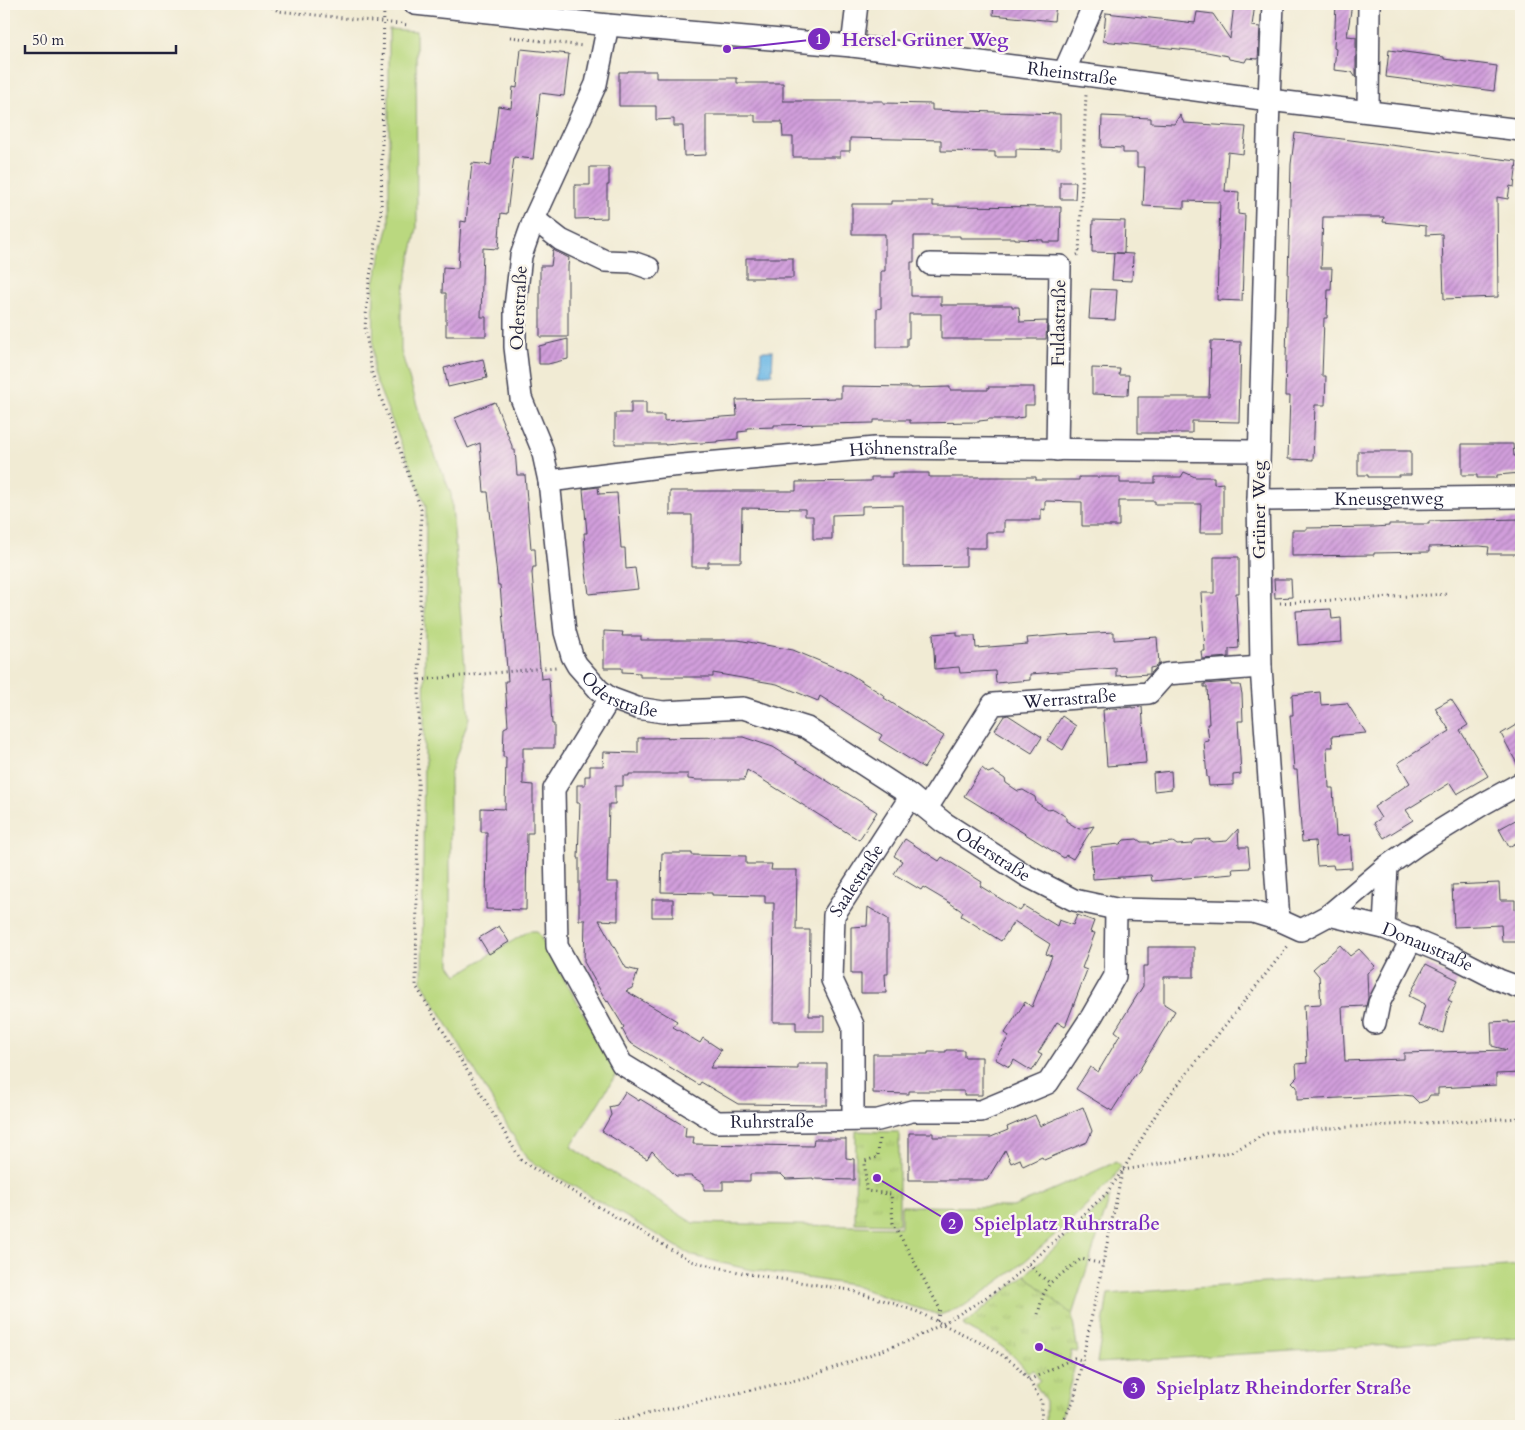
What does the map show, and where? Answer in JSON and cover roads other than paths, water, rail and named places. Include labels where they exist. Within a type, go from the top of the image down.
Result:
[{"type":"street","name":"Rheinstraße","points":[[415,4],[608,25],[852,46],[1086,74],[1268,100],[1521,130]]},
{"type":"street","points":[[852,46],[857,4]]},
{"type":"street","points":[[1064,72],[1094,4]]},
{"type":"street","name":"Grüner Weg","points":[[1273,4],[1268,100],[1258,500],[1261,667],[1279,920]]},
{"type":"street","points":[[1368,111],[1370,4]]},
{"type":"street","name":"Oderstraße","points":[[608,25],[596,84],[534,219],[521,256],[515,307],[515,347],[521,398],[542,449],[550,481],[565,632],[572,656],[577,665],[599,690],[610,698],[637,708],[663,712],[743,708],[807,728],[1026,876],[1074,900],[1116,910],[1253,912],[1279,920],[1301,930],[1329,915]]},
{"type":"street","points":[[534,219],[561,240],[605,261],[632,262],[649,268]]},
{"type":"street","name":"Fuldastraße","points":[[930,264],[1060,266],[1057,450]]},
{"type":"street","name":"Höhnenstraße","points":[[550,481],[660,468],[875,448],[1258,451]]},
{"type":"street","name":"Kneusgenweg","points":[[1258,500],[1521,497]]},
{"type":"street","name":"Werrastraße","points":[[919,802],[993,704],[1149,693],[1166,674],[1261,667]]},
{"type":"street","name":"Ruhrstraße","points":[[610,698],[554,789],[557,946],[622,1064],[717,1122],[878,1120],[912,1111],[981,1111],[1048,1083],[1092,1016],[1115,976],[1116,910]]},
{"type":"street","points":[[1329,915],[1387,866],[1418,844],[1482,804],[1521,783]]},
{"type":"street","name":"Saalestraße","points":[[853,1119],[853,1025],[832,980],[834,915],[919,802]]},
{"type":"street","points":[[1384,928],[1387,866]]},
{"type":"street","name":"Donaustraße","points":[[1329,915],[1384,928],[1412,938],[1499,980],[1521,988]]},
{"type":"street","points":[[1375,1023],[1379,1003],[1412,938]]},
{"type":"water","points":[[761,351],[773,351],[772,374],[761,374]]},
{"type":"place","name":"Hersel Grüner Weg","points":[[727,49]]},
{"type":"place","name":"Spielplatz Ruhrstraße","points":[[877,1178]]},
{"type":"place","name":"Spielplatz Rheindorfer Straße","points":[[1039,1347]]}]
